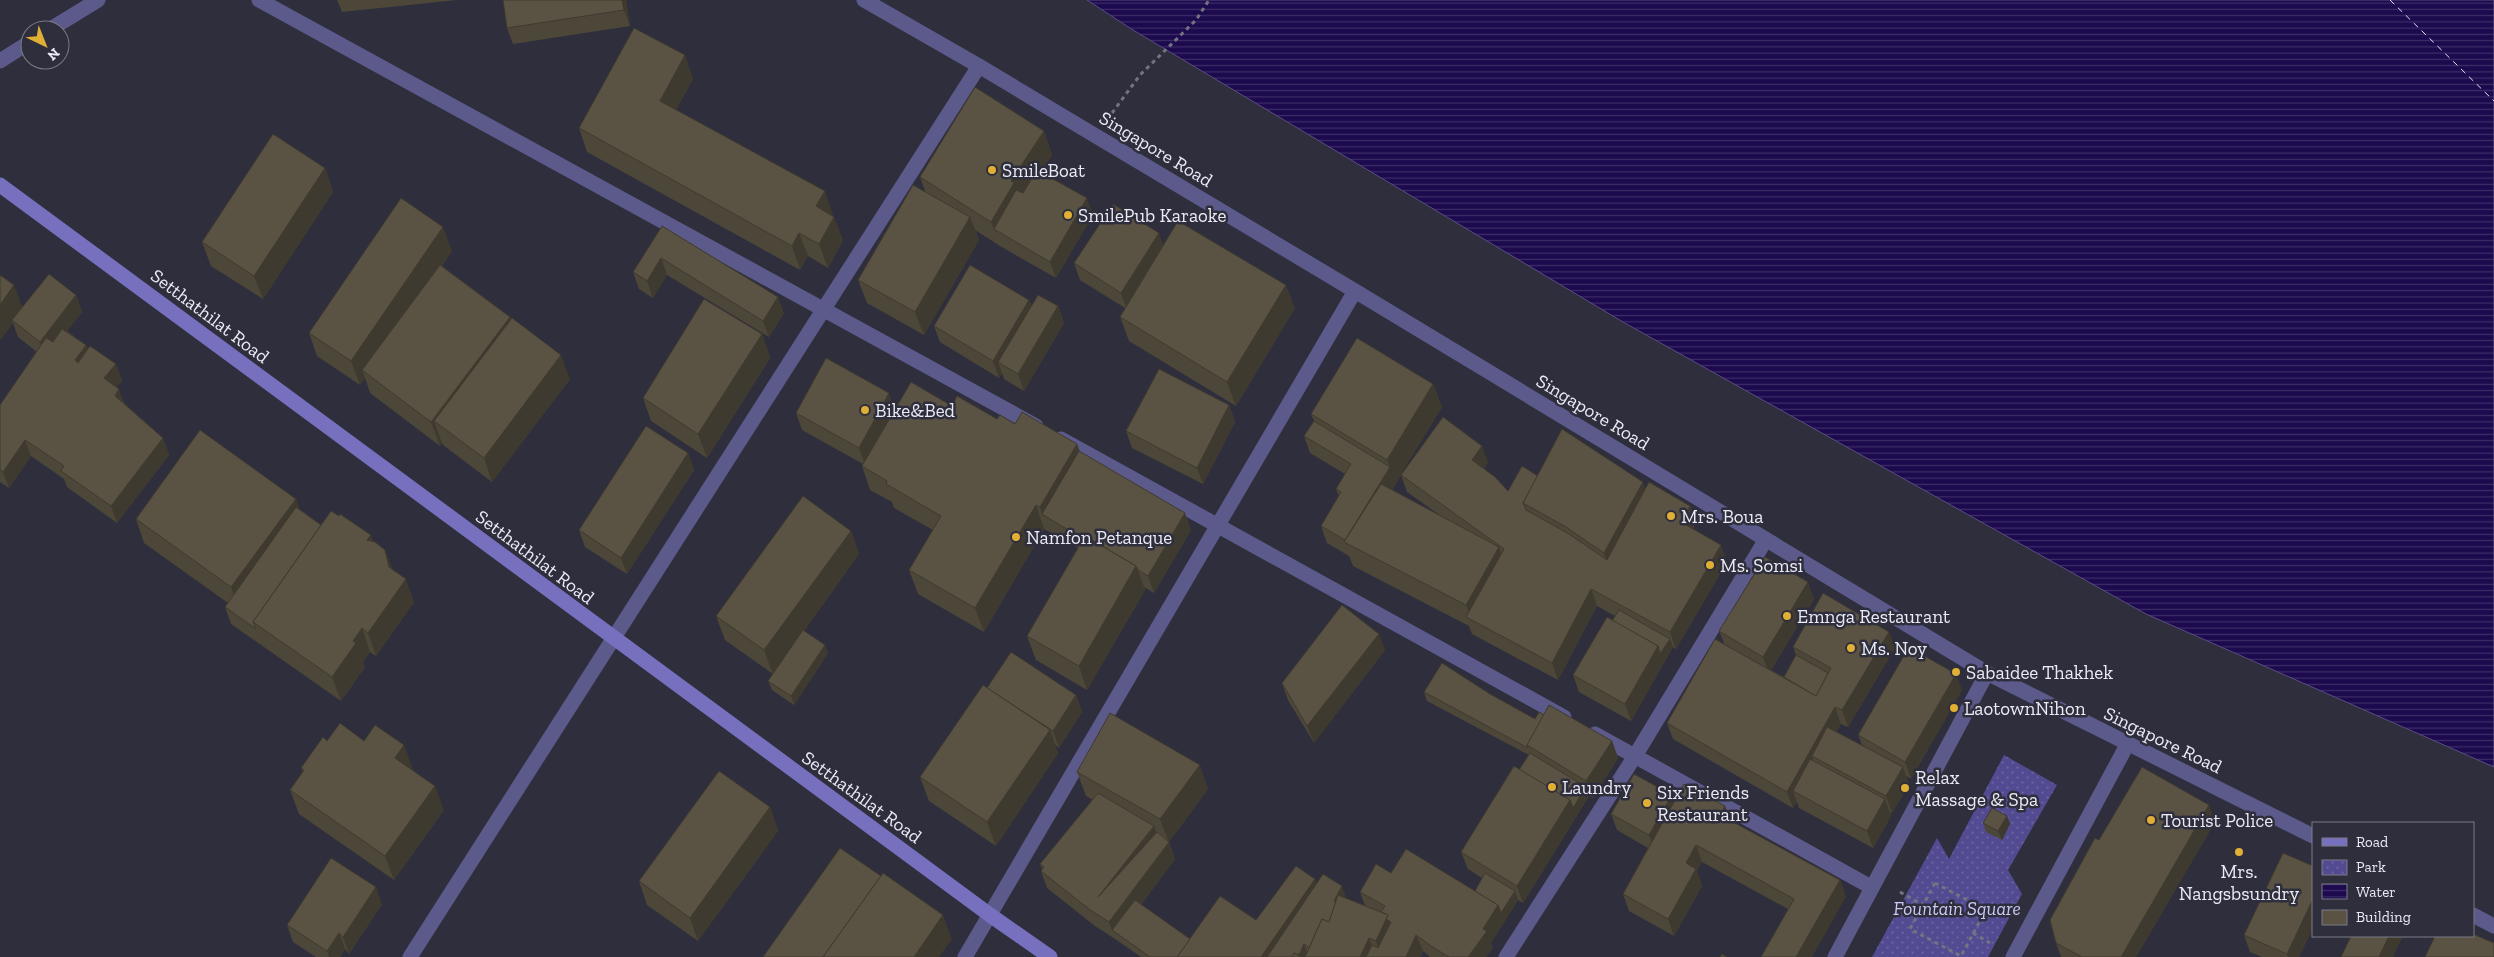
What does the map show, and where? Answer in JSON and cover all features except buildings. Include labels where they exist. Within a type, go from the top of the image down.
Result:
[{"type":"street","points":[[65,20],[98,0]]},
{"type":"street","points":[[259,0],[1217,525],[1871,887]]},
{"type":"street","name":"Singapore Road","points":[[864,0],[1355,291],[1987,673],[2127,745],[2312,836]]},
{"type":"street","points":[[0,61],[20,48]]},
{"type":"street","points":[[410,957],[614,640],[978,66]]},
{"type":"street","name":"Setthathilat Road","points":[[0,185],[614,640],[1050,957]]},
{"type":"street","points":[[965,957],[1355,291]]},
{"type":"street","points":[[1506,957],[1635,756],[1766,541]]},
{"type":"street","points":[[1835,957],[1987,673]]},
{"type":"street","points":[[2013,957],[2127,745]]},
{"type":"street","points":[[2474,916],[2494,926]]},
{"type":"path","points":[[1095,136],[1140,75],[1196,20],[1209,0]]},
{"type":"path","points":[[1935,882],[1986,910],[1961,956],[1910,929],[1935,882]]},
{"type":"green space","name":"Fountain Square","points":[[2004,755],[2057,785],[2008,870],[2022,894],[1988,957],[1872,957],[1937,838],[1949,859]]},
{"type":"water","points":[[1087,0],[2494,0],[2494,767],[2146,614],[1623,322],[1133,30]]},
{"type":"ferry route","points":[[2390,0],[2494,101]]},
{"type":"place","name":"SmileBoat","points":[[992,170]]},
{"type":"place","name":"SmilePub Karaoke","points":[[1068,215]]},
{"type":"place","name":"Bike&Bed","points":[[865,410]]},
{"type":"place","name":"Mrs. Boua","points":[[1671,516]]},
{"type":"place","name":"Namfon Petanque","points":[[1016,537]]},
{"type":"place","name":"Ms. Somsi","points":[[1710,565]]},
{"type":"place","name":"Emnga Restaurant","points":[[1787,616]]},
{"type":"place","name":"Ms. Noy","points":[[1851,648]]},
{"type":"place","name":"Sabaidee Thakhek","points":[[1956,672]]},
{"type":"place","name":"LaotownNihon","points":[[1954,708]]},
{"type":"place","name":"Laundry","points":[[1552,787]]},
{"type":"place","name":"Relax Massage & Spa","points":[[1905,788]]},
{"type":"place","name":"Six Friends Restaurant","points":[[1647,803]]},
{"type":"place","name":"Tourist Police","points":[[2151,820]]},
{"type":"place","name":"Mrs. Nangsbsundry","points":[[2239,852]]}]
